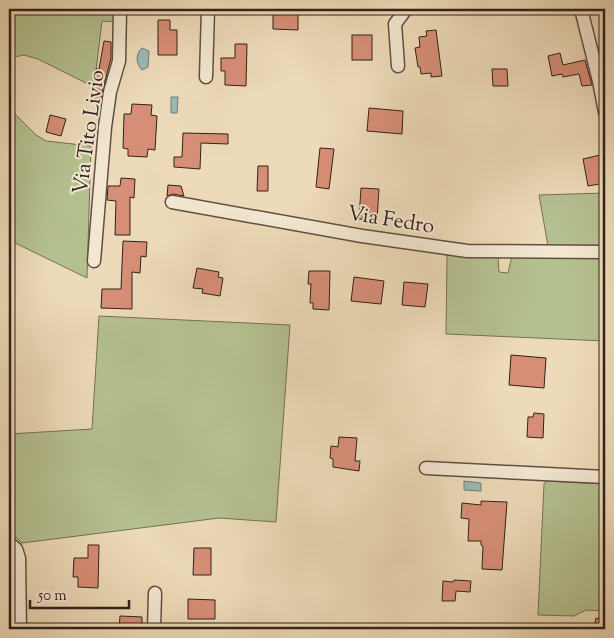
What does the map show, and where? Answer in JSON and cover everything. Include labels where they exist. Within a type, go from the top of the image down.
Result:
[{"type":"street","name":"Via Tito Livio","points":[[94,261],[105,128],[110,92],[118,61],[120,9]]},
{"type":"street","points":[[206,77],[208,9]]},
{"type":"street","points":[[398,66],[396,24],[406,9]]},
{"type":"street","points":[[581,9],[605,112]]},
{"type":"street","name":"Via Fedro","points":[[172,202],[362,236],[467,251],[605,252]]},
{"type":"street","points":[[426,468],[605,477]]},
{"type":"street","points":[[9,543],[16,549],[19,558],[20,629]]},
{"type":"street","points":[[154,593],[154,629]]},
{"type":"street","points":[[28,609],[28,629]]},
{"type":"green space","points":[[9,9],[115,9],[115,22],[102,21],[94,87],[38,59],[24,55],[9,58]]},
{"type":"green space","points":[[9,108],[36,135],[46,141],[91,146],[87,278],[9,240]]},
{"type":"green space","points":[[605,193],[605,247],[548,246],[539,195]]},
{"type":"green space","points":[[447,255],[498,257],[499,272],[508,273],[512,256],[605,256],[605,341],[446,334]]},
{"type":"green space","points":[[99,316],[290,325],[276,522],[219,518],[22,543],[16,537],[9,537],[9,434],[92,429]]},
{"type":"green space","points":[[546,481],[605,484],[605,611],[586,610],[574,616],[538,615],[544,484]]},
{"type":"water","points":[[142,48],[149,51],[148,67],[142,70],[138,65],[137,59],[138,53]]},
{"type":"water","points":[[171,97],[178,97],[177,113],[171,113]]},
{"type":"water","points":[[464,481],[481,483],[481,491],[464,490]]},
{"type":"building","points":[[273,11],[298,11],[298,30],[273,29]]},
{"type":"building","points":[[158,20],[170,20],[170,30],[177,30],[177,55],[158,55]]},
{"type":"building","points":[[436,30],[442,76],[431,77],[431,73],[421,74],[415,48],[420,47],[419,37],[427,36],[426,31]]},
{"type":"building","points":[[352,35],[372,35],[372,60],[352,60]]},
{"type":"building","points":[[104,41],[111,42],[111,58],[100,101],[93,100],[96,69],[99,69]]},
{"type":"building","points":[[235,44],[247,44],[246,86],[225,85],[225,71],[221,71],[221,58],[235,58]]},
{"type":"building","points":[[560,53],[563,65],[585,60],[592,85],[582,86],[579,74],[563,77],[562,74],[552,76],[548,56]]},
{"type":"building","points":[[492,69],[507,69],[508,86],[493,86]]},
{"type":"building","points":[[132,104],[152,105],[151,115],[157,116],[155,150],[148,149],[147,157],[128,156],[128,149],[123,148],[124,114],[131,114]]},
{"type":"building","points":[[369,108],[403,111],[402,134],[367,131]]},
{"type":"building","points":[[50,115],[66,119],[61,136],[46,132]]},
{"type":"building","points":[[183,133],[228,134],[228,144],[201,143],[200,169],[174,167],[174,157],[182,157]]},
{"type":"building","points":[[320,148],[334,149],[329,189],[316,187]]},
{"type":"building","points":[[600,155],[605,183],[588,186],[583,159]]},
{"type":"building","points":[[258,166],[268,166],[268,191],[257,191]]},
{"type":"building","points":[[121,178],[135,179],[134,198],[130,197],[130,235],[115,235],[116,201],[107,200],[108,186],[120,186]]},
{"type":"building","points":[[168,185],[181,186],[184,196],[173,194],[167,196]]},
{"type":"building","points":[[361,188],[379,189],[377,220],[359,219]]},
{"type":"building","points":[[123,241],[147,242],[146,257],[141,256],[140,273],[132,272],[132,309],[101,308],[102,289],[121,289]]},
{"type":"building","points":[[197,268],[219,272],[218,277],[223,278],[220,296],[202,293],[203,289],[193,288]]},
{"type":"building","points":[[309,271],[330,271],[329,310],[313,309],[313,303],[310,303],[311,284],[308,284]]},
{"type":"building","points":[[354,277],[384,281],[381,304],[351,301]]},
{"type":"building","points":[[404,282],[428,284],[425,307],[402,305]]},
{"type":"building","points":[[511,355],[546,358],[544,388],[509,385]]},
{"type":"building","points":[[534,413],[544,414],[543,438],[527,437],[528,417],[533,417]]},
{"type":"building","points":[[339,437],[357,438],[355,461],[360,461],[359,471],[333,467],[333,459],[330,458],[331,446],[338,447]]},
{"type":"building","points":[[481,501],[507,502],[502,570],[482,569],[483,546],[481,541],[468,541],[469,519],[461,518],[462,503],[481,505]]},
{"type":"building","points":[[88,545],[99,545],[98,588],[78,587],[78,577],[73,577],[74,558],[88,558]]},
{"type":"building","points":[[194,548],[211,548],[211,575],[193,575]]},
{"type":"building","points":[[454,580],[471,581],[470,592],[456,591],[455,601],[442,601],[443,581],[453,582]]},
{"type":"building","points":[[188,599],[215,600],[215,619],[188,619]]},
{"type":"building","points":[[120,616],[142,617],[142,629],[119,629]]},
{"type":"building","points":[[596,618],[605,620],[605,629],[594,629]]}]
